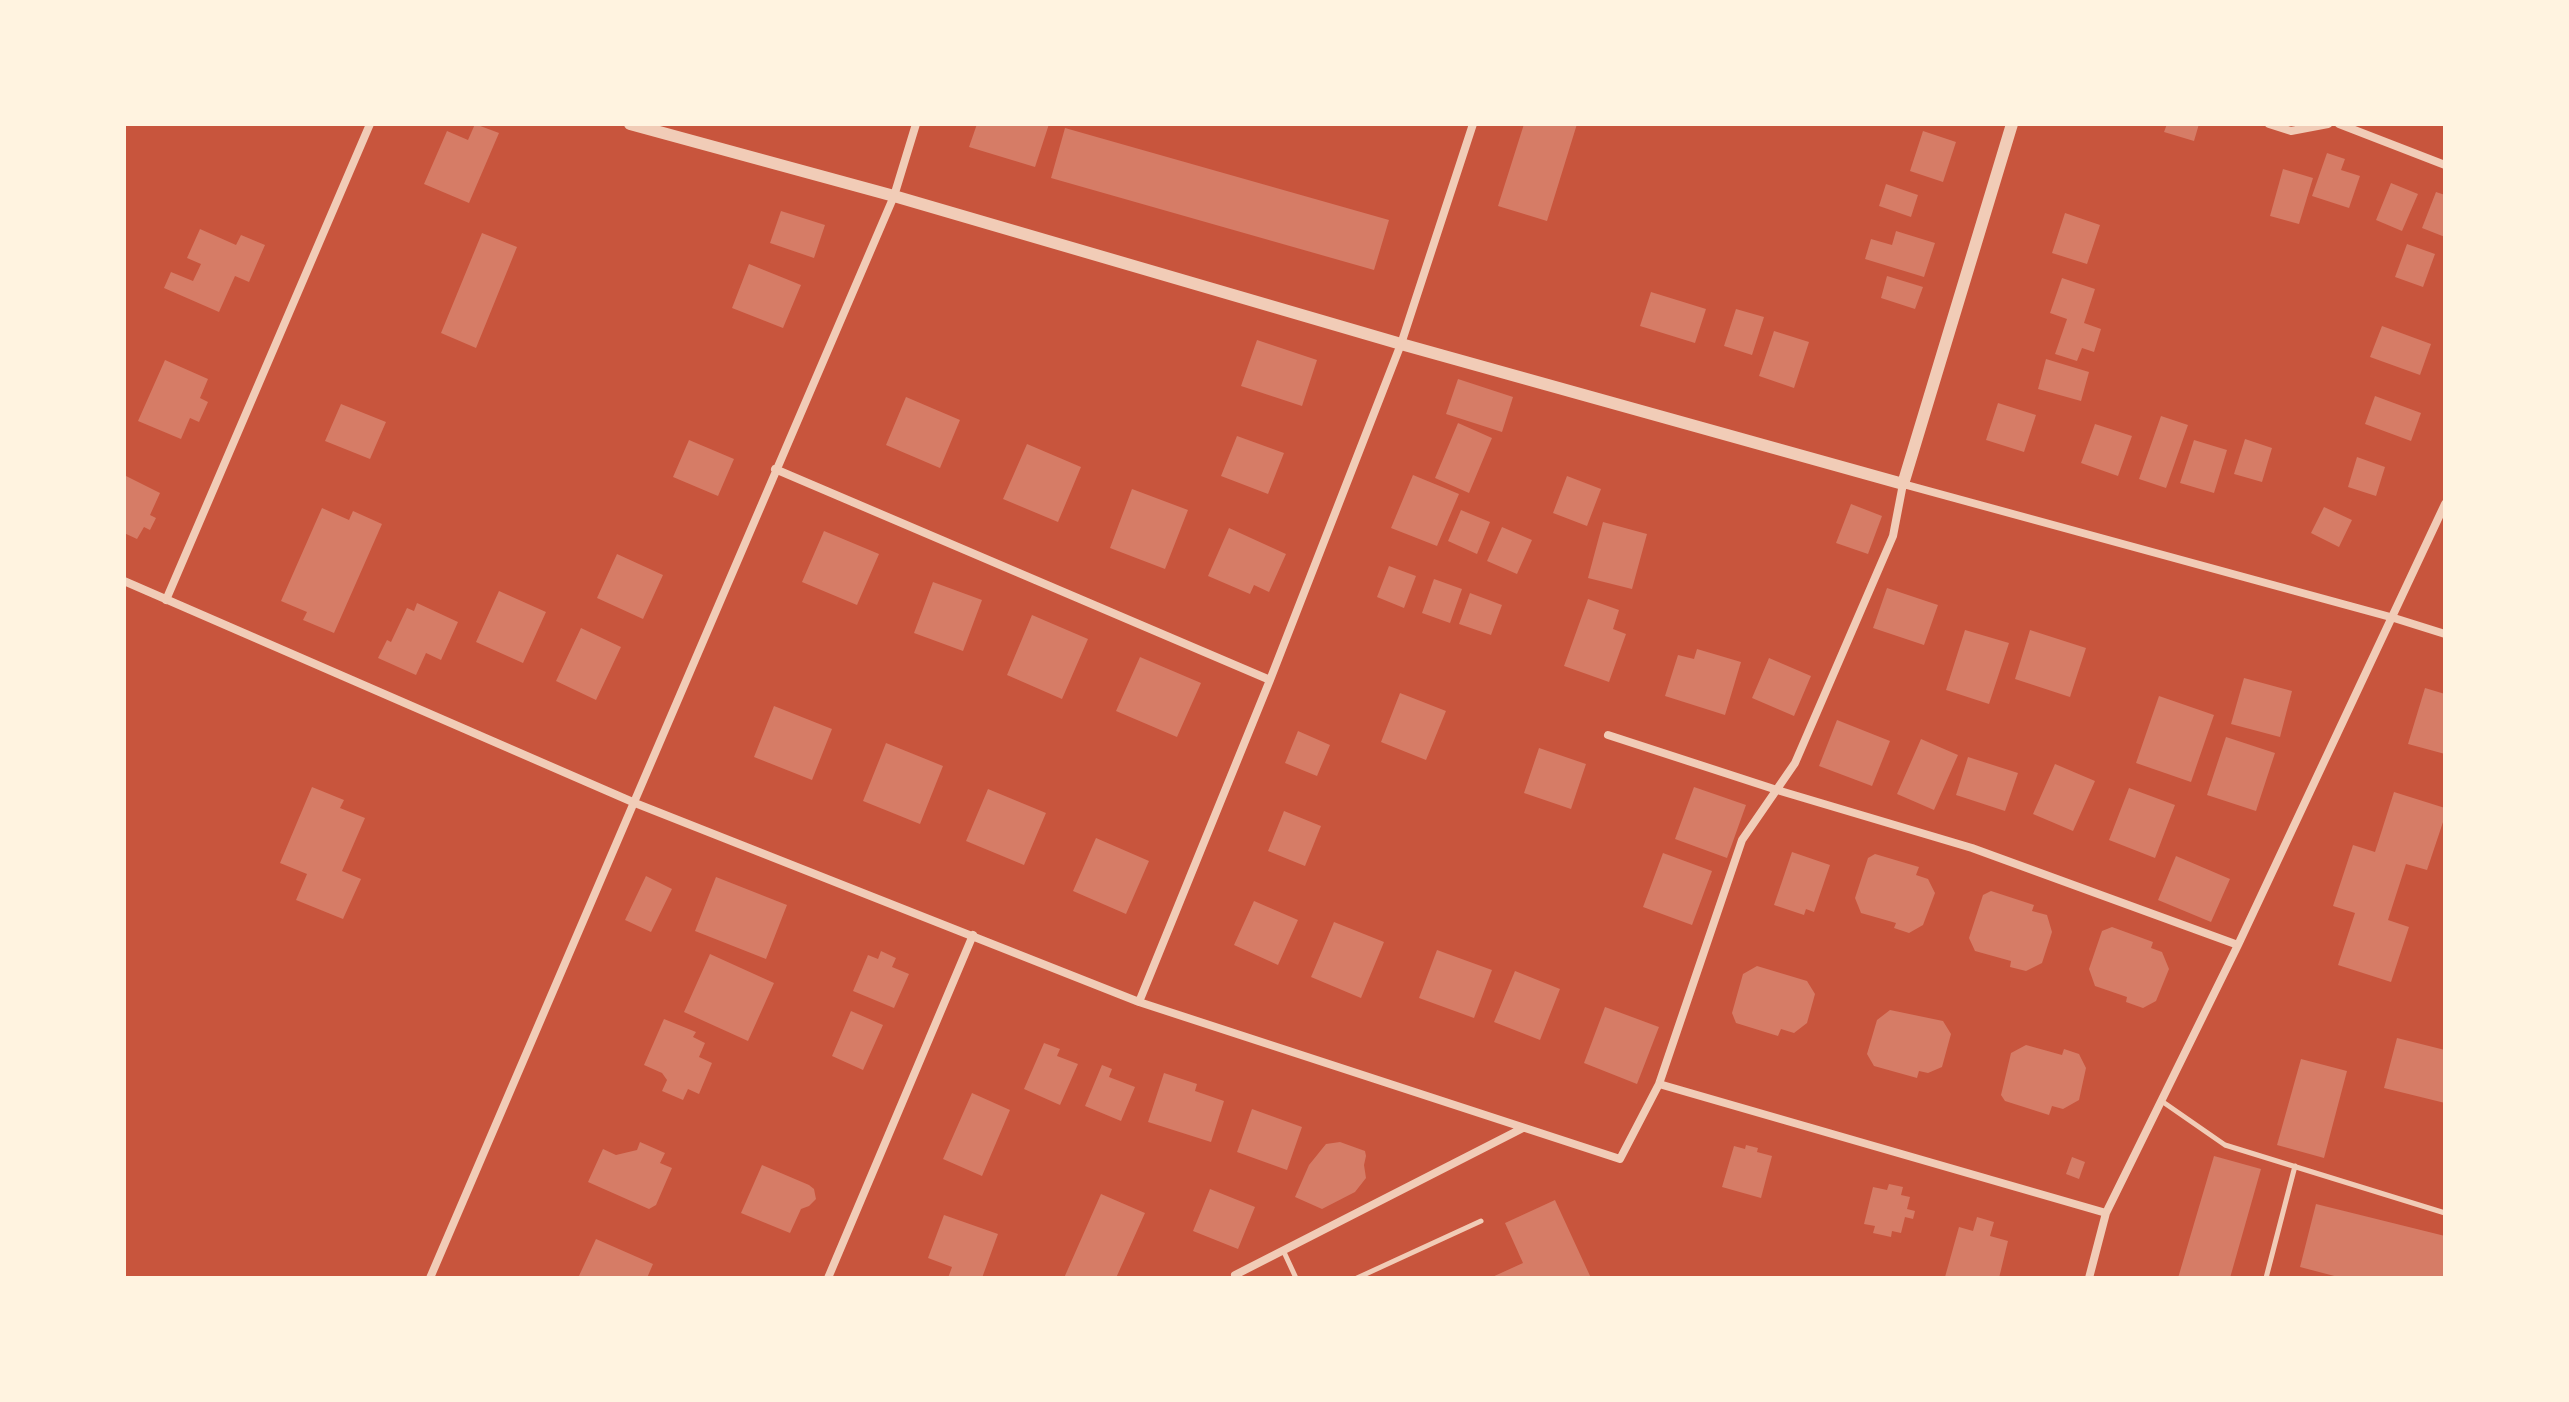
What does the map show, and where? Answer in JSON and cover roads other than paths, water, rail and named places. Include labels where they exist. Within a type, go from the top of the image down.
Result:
[{"type":"street","points":[[166,600],[370,124]]},
{"type":"street","points":[[630,124],[894,196],[1401,344],[2445,634]]},
{"type":"street","points":[[430,1278],[894,196],[916,124]]},
{"type":"street","points":[[1139,1002],[1270,680],[1401,344],[1473,124]]},
{"type":"street","points":[[124,581],[635,803],[1139,1002],[1620,1159],[1659,1084],[1742,840],[1795,763],[1893,536],[1903,484],[2012,124]]},
{"type":"street","points":[[2269,124],[2291,131],[2328,124]]},
{"type":"street","points":[[2339,124],[2445,165]]},
{"type":"street","points":[[775,469],[1270,680]]},
{"type":"street","points":[[2089,1278],[2106,1213],[2163,1102],[2394,618],[2445,504]]},
{"type":"street","points":[[1608,735],[1777,790],[1972,848],[2238,945]]},
{"type":"street","points":[[828,1278],[973,935]]},
{"type":"street","points":[[1659,1084],[2106,1213]]},
{"type":"street","points":[[1235,1275],[1523,1128]]},
{"type":"lane","points":[[2163,1102],[2225,1145],[2445,1213]]},
{"type":"lane","points":[[2266,1278],[2295,1166]]},
{"type":"lane","points":[[1357,1278],[1481,1221]]},
{"type":"lane","points":[[1282,1250],[1296,1278]]}]
